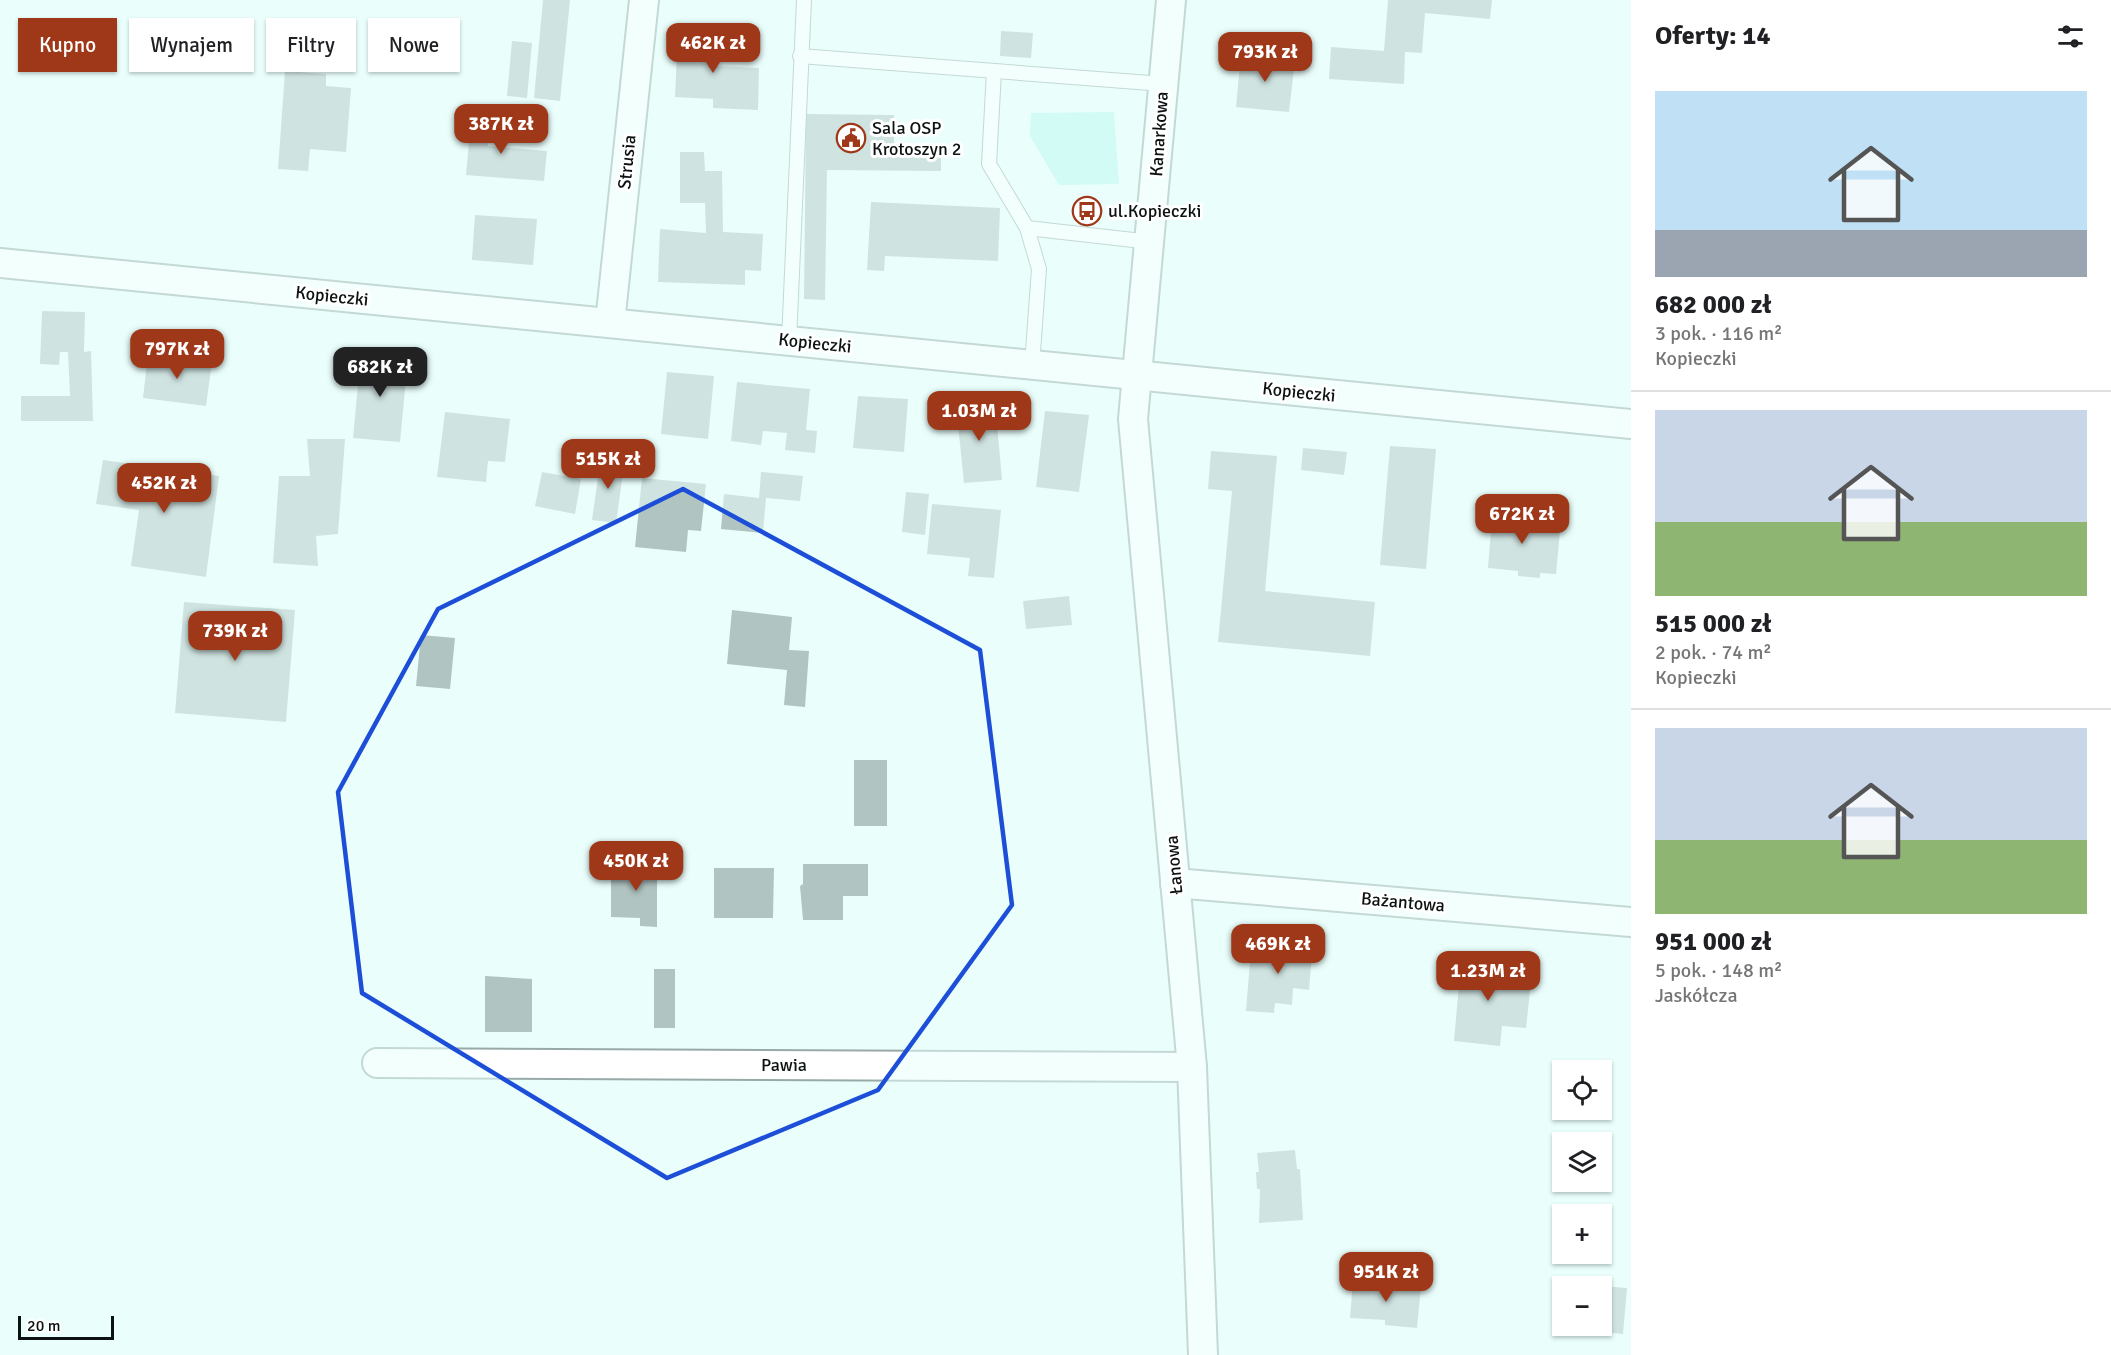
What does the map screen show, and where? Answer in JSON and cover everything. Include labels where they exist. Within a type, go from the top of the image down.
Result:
[{"type":"street","name":"Strusia","points":[[610,323],[644,0]]},
{"type":"street","name":"Kanarkowa","points":[[1135,376],[1151,242],[1171,0]]},
{"type":"street","name":"Kopieczki","points":[[0,263],[1631,424]]},
{"type":"street","name":"Łanowa","points":[[1135,376],[1133,419],[1192,1067],[1209,1354]]},
{"type":"street","name":"Bażantowa","points":[[1175,883],[1631,922]]},
{"type":"street","name":"Pawia","points":[[377,1063],[1192,1067]]},
{"type":"lane","points":[[789,341],[804,0]]},
{"type":"lane","points":[[800,56],[1163,84]]},
{"type":"lane","points":[[994,71],[989,164],[1027,228],[1039,269],[1032,365]]},
{"type":"lane","points":[[1027,228],[1151,242]]},
{"type":"highlighted area","points":[[683,489],[980,650],[1012,905],[878,1090],[667,1178],[362,993],[338,792],[438,609]]},
{"type":"shaded area","points":[[1114,112],[1119,184],[1059,185],[1030,136],[1031,113]]},
{"type":"building","points":[[543,0],[570,0],[560,101],[534,98]]},
{"type":"building","points":[[1388,0],[1492,0],[1490,19],[1425,13],[1422,53],[1405,52],[1404,84],[1329,79],[1331,47],[1384,51]]},
{"type":"building","points":[[678,29],[715,30],[714,66],[759,68],[758,110],[713,108],[713,99],[675,97]]},
{"type":"building","points":[[1001,31],[1033,33],[1031,58],[1000,56]]},
{"type":"building","points":[[512,41],[532,43],[527,98],[507,96]]},
{"type":"building","points":[[1255,49],[1281,52],[1280,68],[1294,69],[1289,112],[1236,107],[1240,64],[1253,65]]},
{"type":"building","points":[[285,72],[326,74],[326,86],[351,88],[346,152],[310,149],[308,171],[278,169]]},
{"type":"building","points":[[472,110],[490,111],[488,146],[547,151],[544,181],[466,175]]},
{"type":"building","points":[[806,114],[894,115],[894,147],[941,147],[941,171],[827,170],[825,300],[804,299]]},
{"type":"building","points":[[680,152],[704,152],[705,171],[722,171],[723,232],[763,234],[761,271],[745,270],[745,285],[658,282],[660,229],[706,233],[705,203],[680,203]]},
{"type":"building","points":[[871,202],[1000,208],[998,261],[885,256],[884,271],[867,270]]},
{"type":"building","points":[[475,215],[537,219],[533,265],[472,260]]},
{"type":"building","points":[[42,311],[85,312],[84,352],[91,351],[93,421],[21,421],[21,396],[70,396],[68,352],[60,352],[59,365],[40,364]]},
{"type":"building","points":[[361,353],[408,358],[400,442],[353,438]]},
{"type":"building","points":[[148,354],[212,362],[206,406],[143,398]]},
{"type":"building","points":[[667,372],[714,376],[708,439],[661,434]]},
{"type":"building","points":[[737,382],[810,389],[806,430],[817,431],[815,453],[785,450],[787,433],[763,431],[761,445],[731,441]]},
{"type":"building","points":[[858,396],[908,399],[904,452],[853,448]]},
{"type":"building","points":[[995,401],[1002,480],[964,483],[956,405]]},
{"type":"building","points":[[1045,411],[1089,415],[1079,492],[1036,487]]},
{"type":"building","points":[[445,412],[510,419],[505,462],[488,461],[486,482],[437,477]]},
{"type":"building","points":[[307,439],[345,439],[338,534],[316,536],[318,566],[273,563],[279,476],[310,476]]},
{"type":"building","points":[[1390,446],[1436,449],[1426,569],[1380,565]]},
{"type":"building","points":[[1303,448],[1347,452],[1344,475],[1301,470]]},
{"type":"building","points":[[1211,451],[1277,456],[1265,591],[1375,602],[1370,656],[1218,642],[1232,491],[1208,489]]},
{"type":"building","points":[[601,456],[625,459],[616,523],[592,520]]},
{"type":"building","points":[[103,460],[219,476],[206,577],[131,566],[139,510],[96,504]]},
{"type":"building","points":[[542,472],[581,479],[575,514],[535,506]]},
{"type":"building","points":[[761,472],[803,476],[800,501],[766,498],[763,533],[721,529],[724,494],[759,498]]},
{"type":"building","points":[[642,478],[706,484],[701,531],[688,530],[686,552],[635,547]]},
{"type":"building","points":[[906,492],[929,494],[925,535],[902,532]]},
{"type":"building","points":[[932,504],[1001,510],[994,578],[968,576],[970,558],[927,554]]},
{"type":"building","points":[[1493,506],[1526,509],[1525,525],[1560,531],[1556,574],[1540,573],[1540,578],[1518,576],[1518,571],[1488,568]]},
{"type":"building","points":[[1069,596],[1072,625],[1026,629],[1023,601]]},
{"type":"building","points":[[184,602],[295,610],[286,722],[175,713]]},
{"type":"building","points":[[732,610],[792,617],[789,650],[809,651],[805,707],[784,705],[787,670],[727,664]]},
{"type":"building","points":[[421,635],[455,638],[450,689],[416,686]]},
{"type":"building","points":[[854,760],[887,760],[887,826],[854,826]]},
{"type":"building","points":[[630,857],[657,857],[657,927],[640,926],[640,918],[611,917],[611,872],[630,872]]},
{"type":"building","points":[[803,864],[868,864],[868,896],[843,896],[843,920],[803,920],[800,886],[803,884]]},
{"type":"building","points":[[714,868],[774,868],[773,918],[714,918]]},
{"type":"building","points":[[1277,939],[1313,942],[1309,990],[1293,988],[1292,1005],[1275,1003],[1274,1013],[1246,1011],[1251,949],[1276,951]]},
{"type":"building","points":[[1462,951],[1495,954],[1492,983],[1508,985],[1508,980],[1531,982],[1526,1028],[1502,1026],[1500,1046],[1454,1041]]},
{"type":"building","points":[[654,969],[675,969],[675,1028],[654,1028]]},
{"type":"building","points":[[485,976],[532,979],[532,1032],[485,1032]]},
{"type":"building","points":[[1295,1150],[1297,1169],[1300,1169],[1303,1220],[1259,1223],[1260,1189],[1257,1189],[1256,1172],[1259,1172],[1257,1153]]},
{"type":"building","points":[[1371,1277],[1390,1278],[1389,1284],[1421,1287],[1417,1328],[1385,1325],[1385,1320],[1350,1318],[1353,1281],[1371,1283]]},
{"type":"building","points":[[1612,1287],[1627,1288],[1623,1334],[1612,1333]]},
{"type":"place","name":"Sala OSP Krotoszyn 2","points":[[851,138]]},
{"type":"place","name":"ul.Kopieczki","points":[[1087,211]]}]
